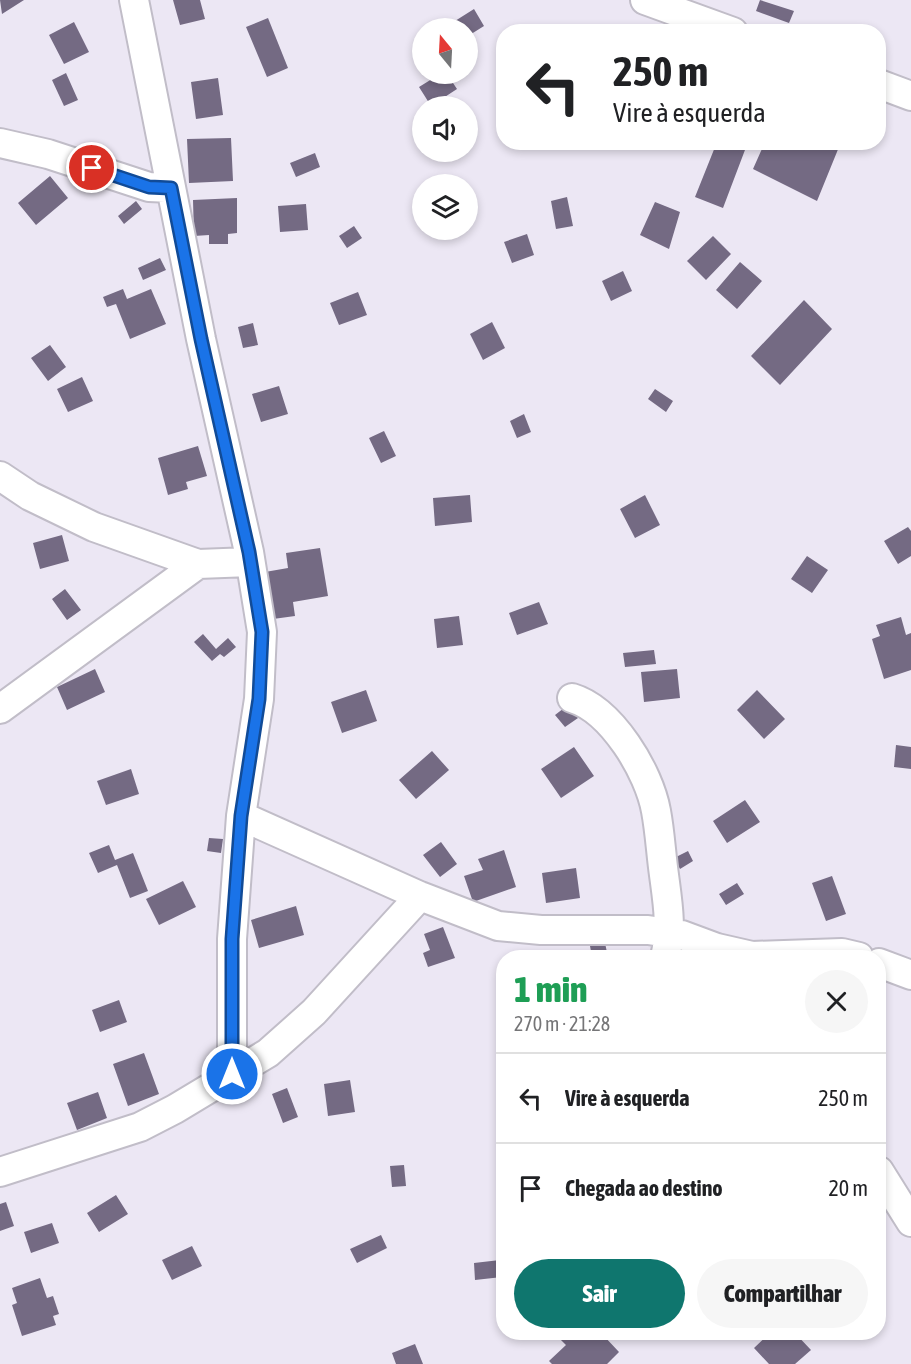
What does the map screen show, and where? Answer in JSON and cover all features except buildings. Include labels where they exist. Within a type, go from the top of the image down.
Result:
[{"type":"street","points":[[134,0],[250,562],[262,632],[259,699],[241,816],[232,939],[232,1074]]},
{"type":"street","points":[[645,0],[711,24]]},
{"type":"street","points":[[886,87],[911,96]]},
{"type":"street","points":[[0,143],[48,154],[149,187],[171,188]]},
{"type":"street","points":[[0,476],[30,496],[94,527],[198,564],[250,562]]},
{"type":"street","points":[[0,709],[198,564]]},
{"type":"street","points":[[572,698],[587,702],[615,728],[641,768],[656,809],[668,945]]},
{"type":"street","points":[[241,816],[420,896],[498,926],[541,930],[648,930],[668,945],[707,950]]},
{"type":"street","points":[[0,1172],[140,1126],[175,1109],[275,1049],[315,1012],[420,896]]},
{"type":"street","points":[[886,966],[911,975]]},
{"type":"street","points":[[886,1182],[911,1222]]},
{"type":"route","points":[[92,168],[149,187],[171,188],[201,339],[249,552],[262,632],[259,699],[241,816],[232,939],[232,1074]]}]
